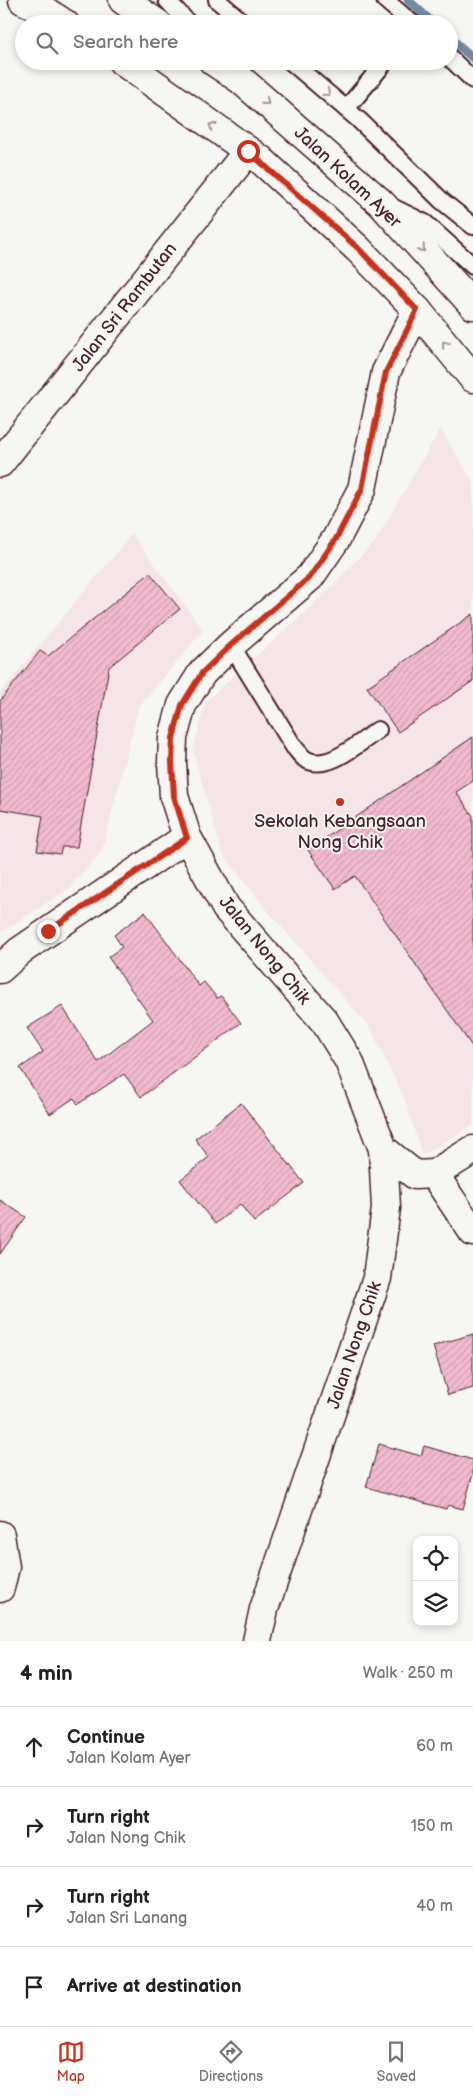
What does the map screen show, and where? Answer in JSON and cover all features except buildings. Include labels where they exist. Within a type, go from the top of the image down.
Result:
[{"type":"street","points":[[23,0],[49,15]]},
{"type":"street","points":[[122,0],[144,15]]},
{"type":"street","points":[[135,70],[248,151],[358,248],[417,310],[473,378]]},
{"type":"street","name":"Jalan Kolam Ayer","points":[[232,70],[381,203],[473,305]]},
{"type":"street","name":"Jalan Sri Rambutan","points":[[0,463],[248,151]]},
{"type":"street","name":"Jalan Nong Chik","points":[[257,1641],[264,1609],[377,1278],[386,1208],[383,1148],[349,1061],[325,1022],[226,908],[187,838],[174,796],[173,738],[182,705],[202,673],[231,645],[310,577],[336,539],[362,489],[386,372],[417,310]]},
{"type":"street","points":[[3,962],[187,838]]},
{"type":"street","points":[[383,1148],[415,1175],[434,1174],[473,1150]]},
{"type":"street","points":[[434,1174],[473,1232]]},
{"type":"street","points":[[0,1534],[5,1567],[0,1588]]},
{"type":"lane","points":[[167,0],[181,15]]},
{"type":"lane","points":[[217,0],[234,15]]},
{"type":"lane","points":[[385,0],[402,15]]},
{"type":"lane","points":[[458,66],[473,80]]},
{"type":"lane","points":[[300,70],[346,109],[442,202],[473,226]]},
{"type":"lane","points":[[346,109],[378,70]]},
{"type":"lane","points":[[381,203],[425,223],[473,266]]},
{"type":"lane","points":[[231,645],[294,747],[305,759],[322,763],[340,755],[378,730]]},
{"type":"shaded area","name":"Sekolah Kebangsaan Nong Chik","points":[[440,429],[473,481],[473,1125],[422,1155],[405,1100],[371,1029],[268,911],[222,853],[193,751],[206,701],[311,607],[375,542]]},
{"type":"shaded area","points":[[132,534],[203,630],[138,708],[102,851],[68,889],[0,933],[0,693]]},
{"type":"waterway","points":[[408,0],[424,15]]},
{"type":"waterway","points":[[458,45],[473,58]]},
{"type":"place","name":"Sekolah Kebangsaan Nong Chik","points":[[340,802]]},
{"type":"route","points":[[48,931],[187,838],[174,796],[172,762],[173,738],[182,705],[202,673],[231,645],[310,577],[336,539],[362,489],[386,372],[417,310],[358,248],[261,160],[248,151]]}]
